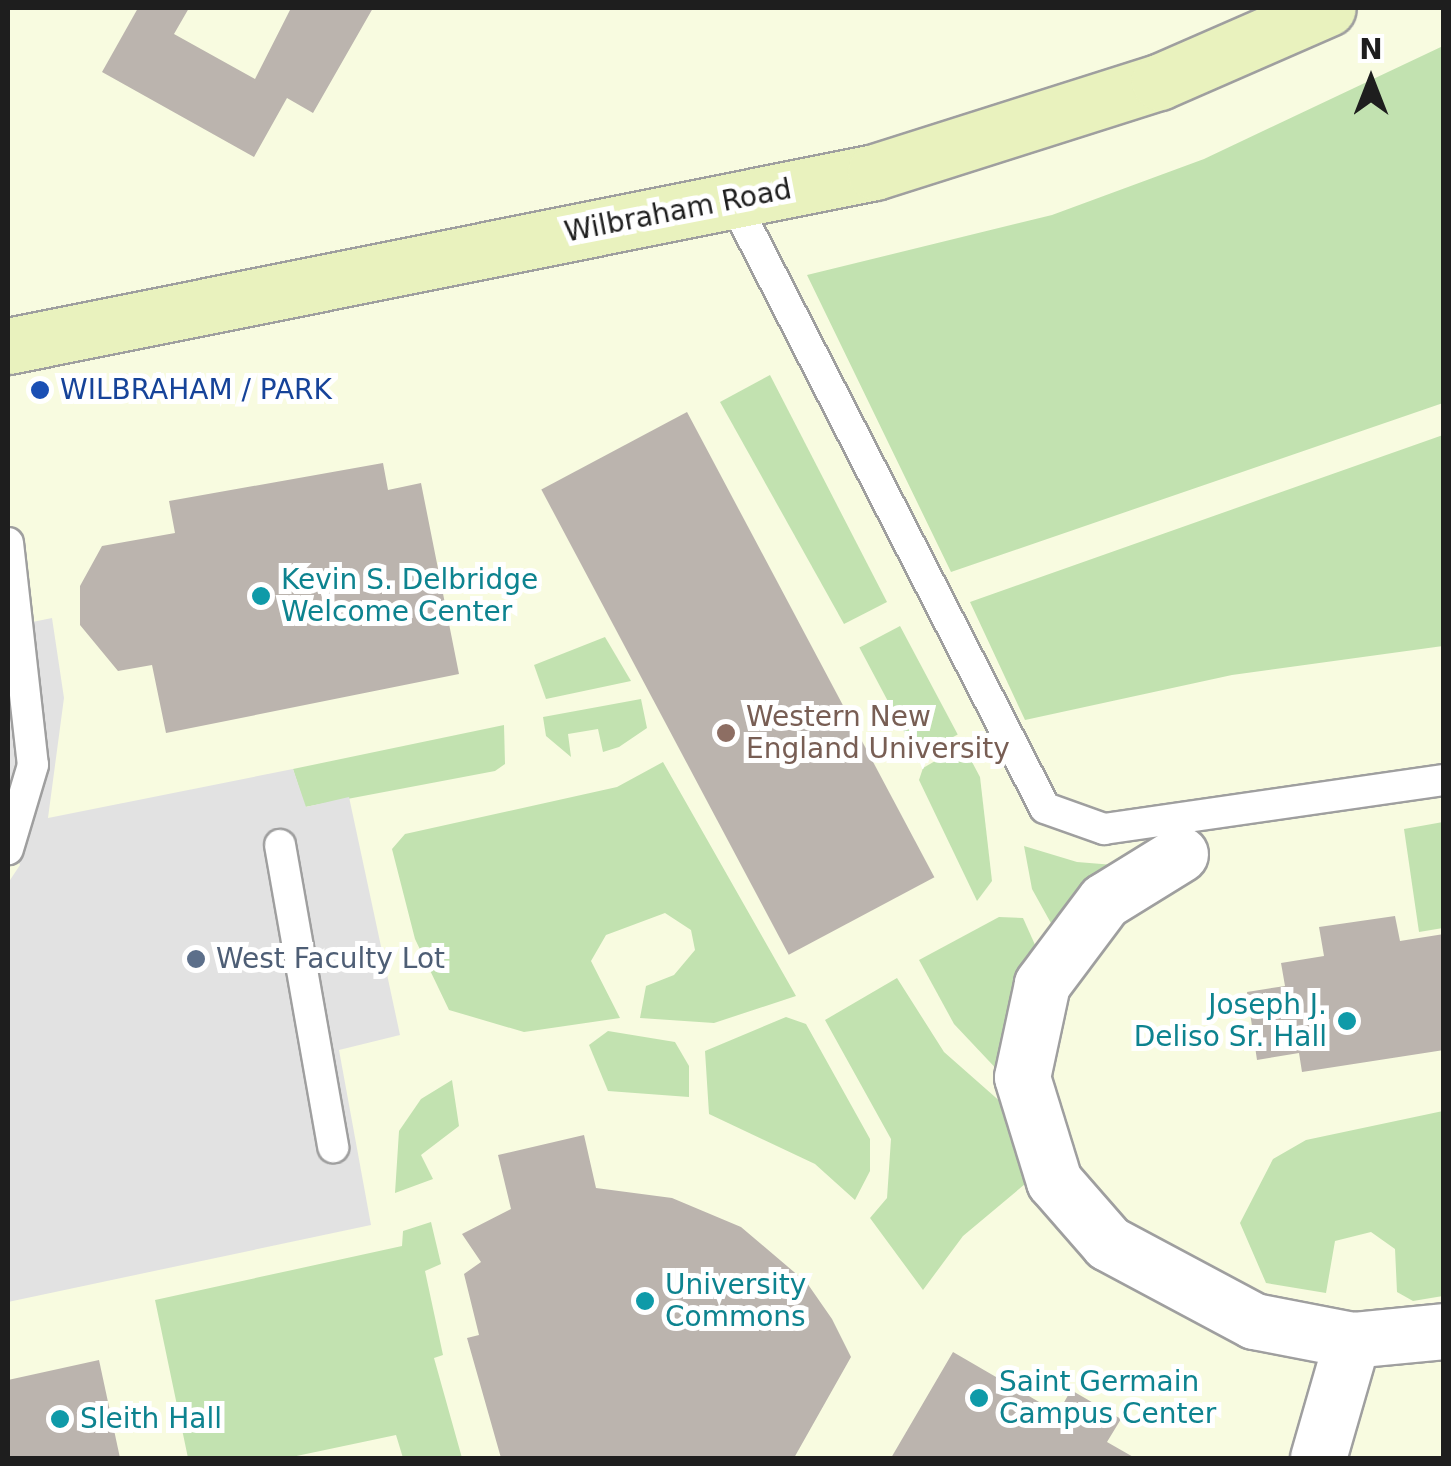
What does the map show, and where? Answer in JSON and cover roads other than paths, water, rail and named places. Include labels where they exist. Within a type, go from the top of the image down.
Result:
[{"type":"main road","name":"Wilbraham Road","points":[[8,346],[733,200],[996,139],[1218,59],[1328,8]]},
{"type":"street","points":[[1180,854],[1104,900],[1058,954],[1024,1046],[1032,1128],[1070,1205],[1108,1243],[1254,1321],[1352,1340],[1444,1331]]},
{"type":"street","points":[[1318,1458],[1352,1340]]},
{"type":"lane","points":[[733,200],[1045,808],[1104,828],[1444,780]]},
{"type":"lane","points":[[8,543],[34,765],[8,850]]},
{"type":"lane","points":[[280,845],[333,1146]]},
{"type":"place","name":"WILBRAHAM / PARK","points":[[40,390]]},
{"type":"place","name":"Kevin S. Delbridge Welcome Center","points":[[261,596]]},
{"type":"place","name":"Western New England University","points":[[726,733]]},
{"type":"place","name":"West Faculty Lot","points":[[196,959]]},
{"type":"place","name":"Joseph J. Deliso Sr. Hall","points":[[1347,1021]]},
{"type":"place","name":"University Commons","points":[[645,1301]]},
{"type":"place","name":"Saint Germain Campus Center","points":[[979,1398]]},
{"type":"place","name":"Sleith Hall","points":[[60,1419]]}]
